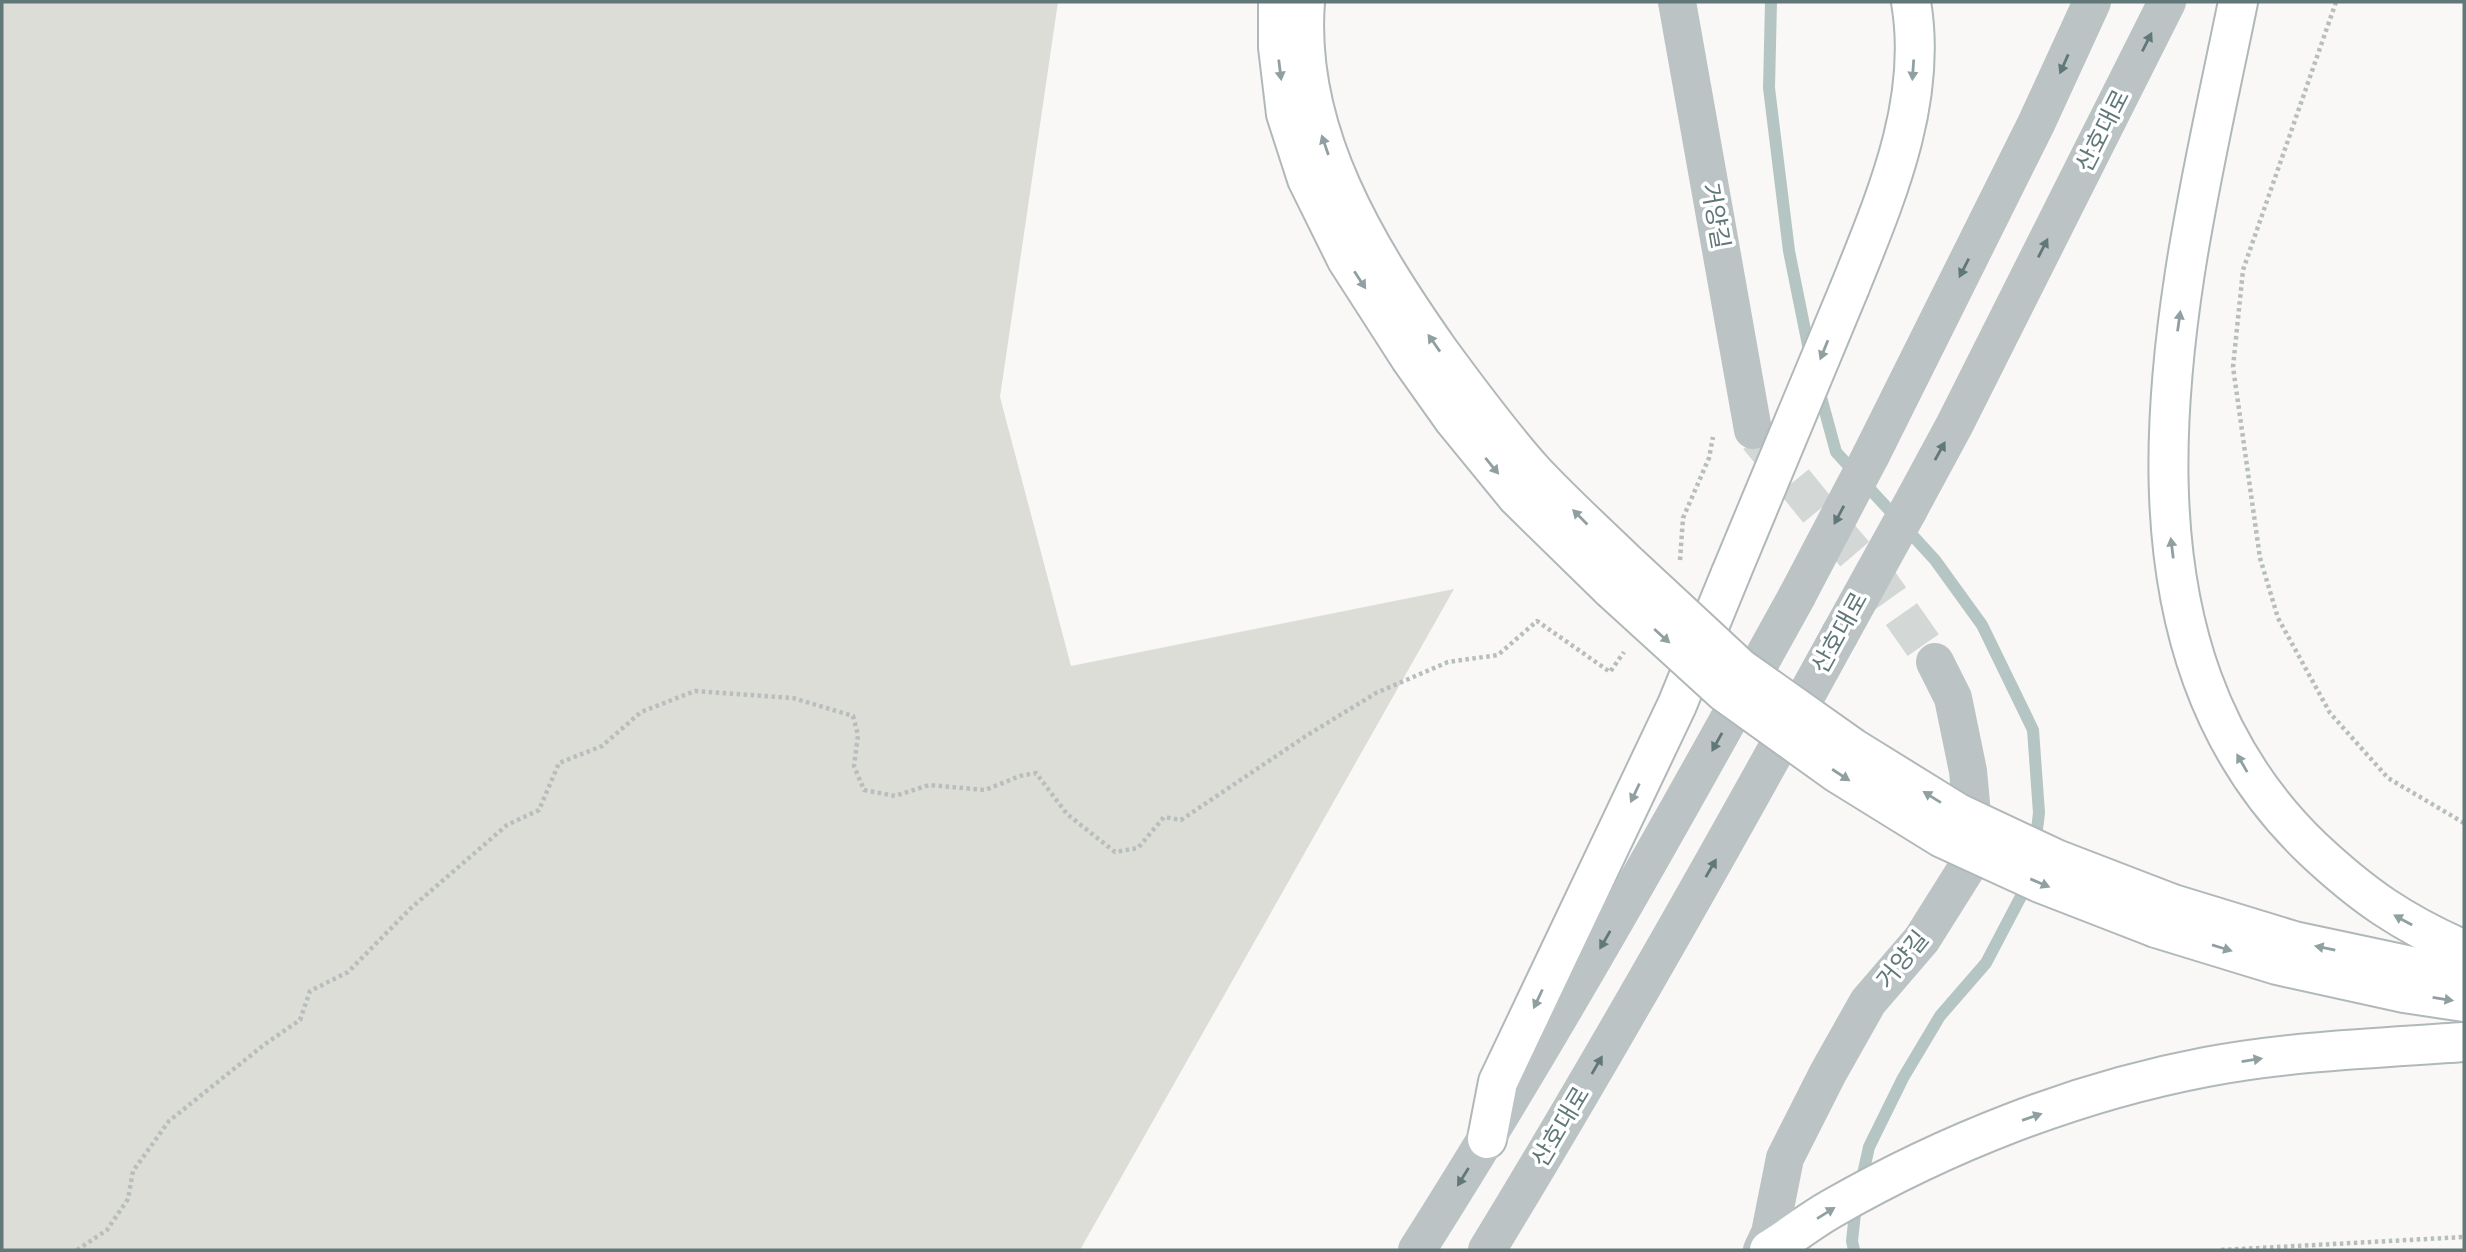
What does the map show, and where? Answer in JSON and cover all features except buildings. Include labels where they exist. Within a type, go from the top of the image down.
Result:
[{"type":"highway","points":[[1278,2],[1278,47],[1286,114],[1307,179],[1347,260],[1454,420],[1517,497],[1620,577]]},
{"type":"highway","points":[[1305,2],[1306,68],[1314,110],[1325,148],[1343,192],[1379,260],[1472,396],[1620,577],[1724,692],[1837,773],[1942,838],[2040,883],[2165,916],[2464,975]]},
{"type":"highway","points":[[1487,1139],[1499,1082],[1677,705],[1881,210],[1904,139],[1911,93],[1915,40],[1911,2]]},
{"type":"highway","points":[[2238,2],[2190,245],[2175,352],[2168,489],[2180,605],[2193,655],[2208,696],[2244,767],[2273,808],[2330,866],[2370,899],[2404,920],[2464,950]]},
{"type":"highway","points":[[2165,916],[2277,965],[2404,993],[2464,1002]]},
{"type":"highway","points":[[1769,1250],[1829,1210],[1926,1159],[2090,1096],[2206,1067],[2268,1057],[2464,1042]]},
{"type":"street","name":"거양길","points":[[1676,2],[1752,430]]},
{"type":"street","points":[[1416,1250],[1487,1139],[1602,945],[1797,596],[1871,455],[2030,136],[2092,2]]},
{"type":"street","name":"산호대로","points":[[1487,1250],[1560,1131],[1715,862],[1908,511],[1955,424],[2167,2]]},
{"type":"street","name":"거양길","points":[[1762,1250],[1770,1233],[1785,1158],[1828,1073],[1868,1002],[1922,939],[1971,861],[1973,825],[1968,771],[1953,698],[1935,662]]},
{"type":"path","points":[[2336,2],[2243,270],[2233,367],[2260,558],[2278,618],[2330,713],[2388,778],[2464,823]]},
{"type":"path","points":[[1679,566],[1683,518],[1709,458],[1714,431]]},
{"type":"path","points":[[78,1250],[107,1230],[128,1199],[132,1171],[169,1121],[265,1044],[300,1020],[310,991],[348,972],[411,908],[507,825],[539,810],[559,762],[602,746],[641,712],[695,691],[793,698],[853,716],[858,734],[854,766],[864,790],[895,796],[929,785],[985,790],[1020,776],[1036,773],[1068,814],[1115,852],[1138,848],[1164,817],[1181,820],[1306,736],[1376,693],[1448,662],[1499,655],[1536,621],[1610,672],[1625,651]]},
{"type":"path","points":[[2221,1250],[2464,1237]]},
{"type":"shaded area","points":[[2,2],[1058,2],[1000,397],[1071,666],[1454,589],[1080,1250],[2,1250]]},
{"type":"waterway","points":[[1771,2],[1769,88],[1789,251],[1810,355]]},
{"type":"waterway","points":[[1818,386],[1836,452],[1935,560],[1982,625],[2033,730],[2039,813],[2035,846]]},
{"type":"waterway","points":[[1861,1183],[1869,1147],[1903,1078],[1940,1016],[1986,963],[2029,881]]},
{"type":"waterway","points":[[1854,1250],[1852,1241],[1856,1204]]},
{"type":"tunnel","points":[[1758,437],[1879,582],[1935,662]]}]
